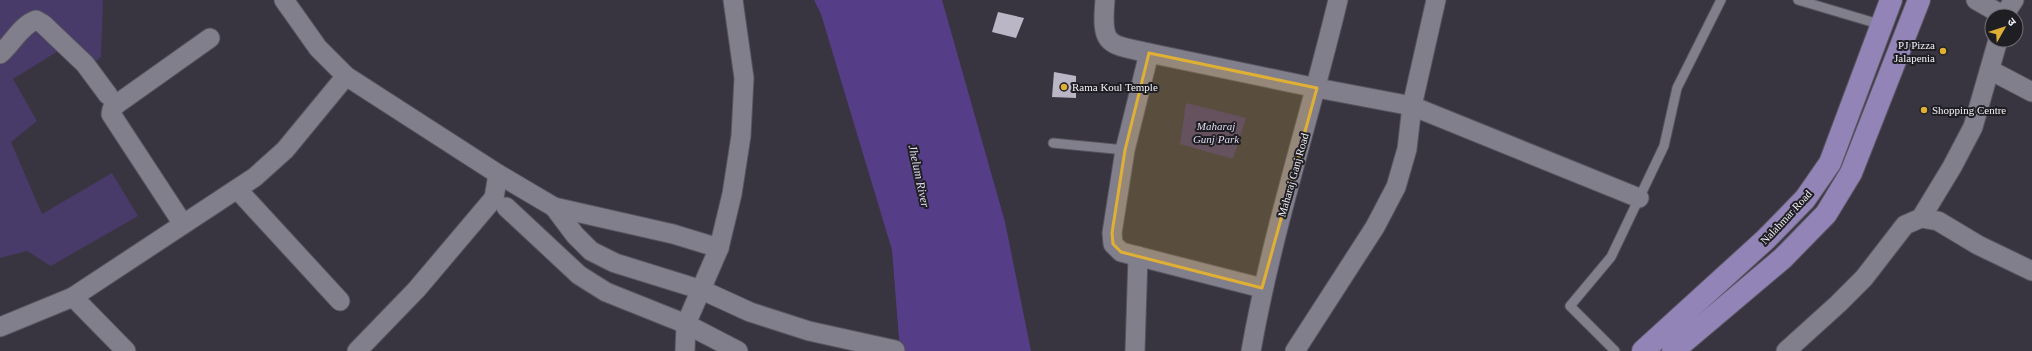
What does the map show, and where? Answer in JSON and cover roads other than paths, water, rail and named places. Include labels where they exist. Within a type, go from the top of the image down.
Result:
[{"type":"main road","name":"Nalahmar Road","points":[[1643,351],[1766,240],[1805,200],[1830,163],[1891,0]]},
{"type":"main road","points":[[1673,351],[1778,263],[1826,214],[1851,173],[1919,0]]},
{"type":"street","points":[[284,0],[318,48],[346,76],[498,174],[554,207],[673,234],[719,248]]},
{"type":"street","points":[[685,351],[686,324],[719,248],[732,194],[741,136],[744,78],[733,0]]},
{"type":"street","points":[[1105,0],[1105,34],[1111,42],[1124,48],[1173,56],[1317,88],[1412,106],[1639,198]]},
{"type":"street","name":"Maharaj Ganj Road","points":[[1251,351],[1262,288],[1317,88],[1338,0]]},
{"type":"street","points":[[1295,351],[1375,228],[1396,187],[1407,149],[1412,106],[1436,0]]},
{"type":"street","points":[[1976,0],[2001,8]]},
{"type":"street","points":[[0,54],[11,45],[29,22],[36,20],[44,24],[85,64],[108,95]]},
{"type":"street","points":[[183,224],[111,114],[112,109],[117,104],[210,38]]},
{"type":"street","points":[[1786,351],[1838,304],[1864,278],[1906,226],[1921,218],[1952,167],[1973,127],[1996,48]]},
{"type":"street","points":[[1149,53],[1125,150],[1112,233],[1113,244],[1120,252],[1262,288]]},
{"type":"street","points":[[1990,70],[2032,92]]},
{"type":"street","points":[[0,327],[73,297],[255,177],[285,150],[346,76]]},
{"type":"street","points":[[357,351],[417,288],[494,198],[498,174]]},
{"type":"street","points":[[237,189],[340,301]]},
{"type":"street","points":[[506,207],[579,275],[606,292],[686,324],[738,351]]},
{"type":"street","points":[[554,207],[575,235],[591,252],[615,263],[702,290],[750,312],[809,331],[895,350]]},
{"type":"street","points":[[1921,218],[1938,221],[1978,245],[2032,271]]},
{"type":"street","points":[[1135,351],[1138,256]]},
{"type":"street","points":[[73,297],[126,351]]},
{"type":"lane","points":[[1615,351],[1570,306],[1611,257],[1664,146],[1677,88],[1721,0]]},
{"type":"lane","points":[[1798,0],[1882,24]]},
{"type":"lane","points":[[1053,143],[1125,150]]},
{"type":"water","name":"Jhelum River","points":[[814,0],[942,0],[1005,222],[1031,351],[900,351],[892,250],[821,14]]},
{"type":"place","name":"PJ Pizza Jalapenia","points":[[1943,51]]},
{"type":"place","name":"Rama Koul Temple","points":[[1064,87]]},
{"type":"place","name":"Shopping Centre","points":[[1924,110]]},
{"type":"park label","name":"Maharaj Gunj Park","points":[[1216,132]]}]
